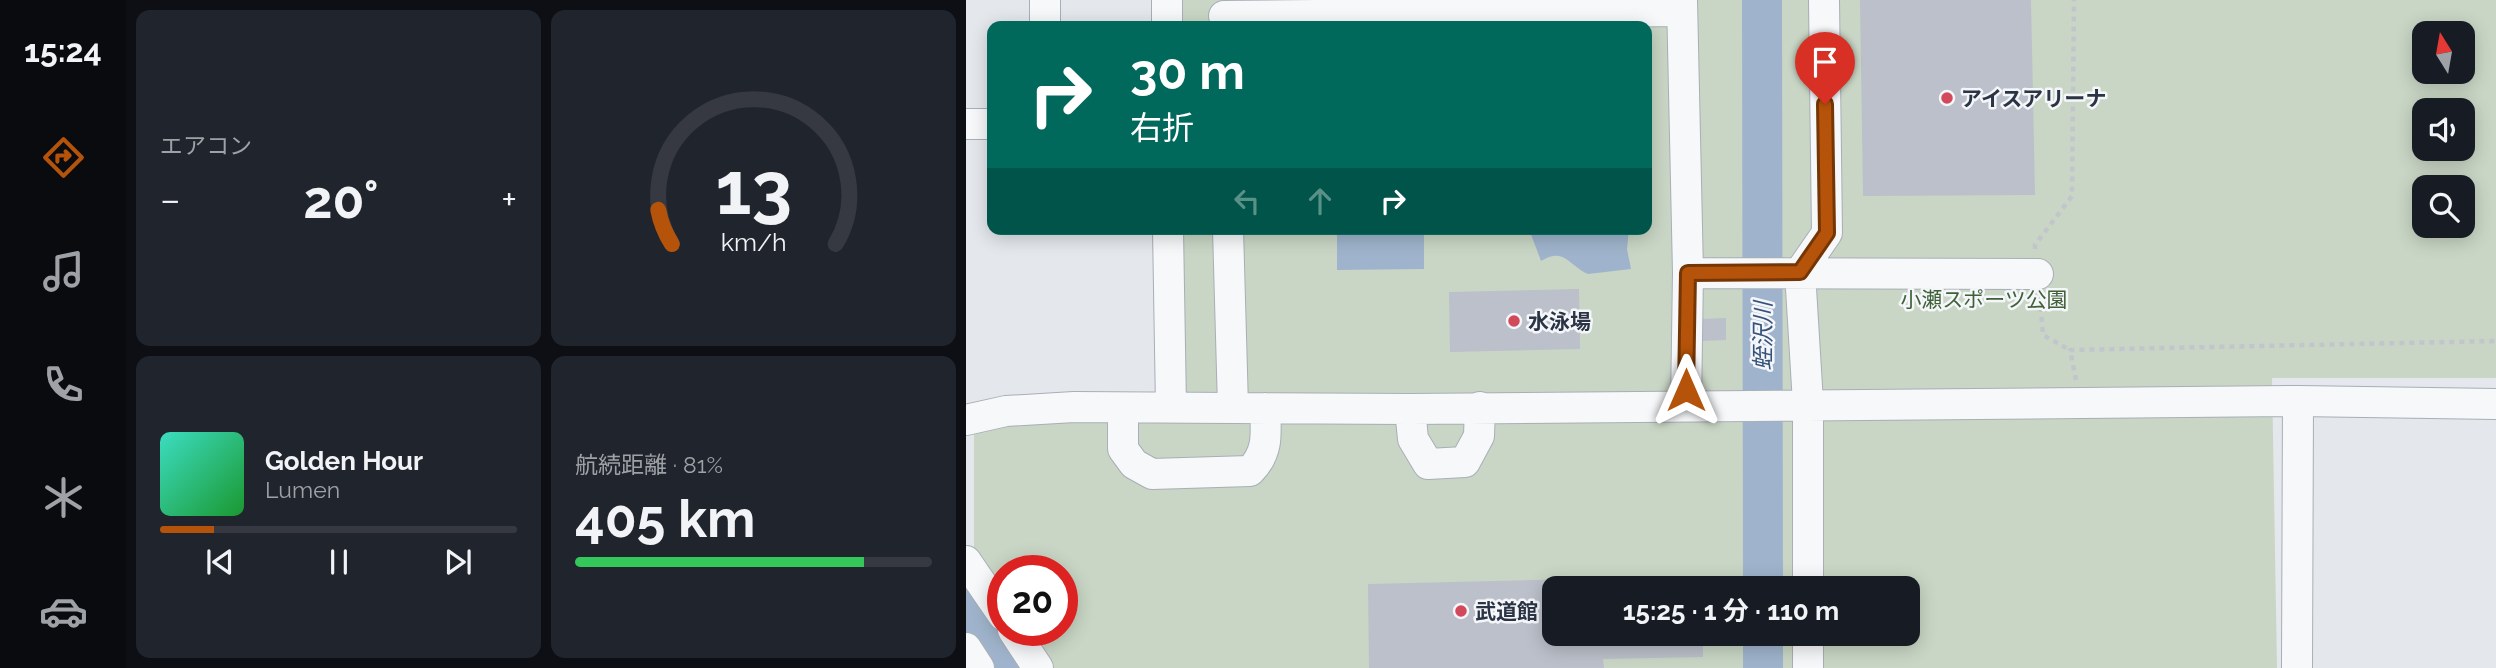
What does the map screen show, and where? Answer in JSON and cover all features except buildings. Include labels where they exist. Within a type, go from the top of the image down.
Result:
[{"type":"street","points":[[1045,0],[1045,21]]},
{"type":"street","points":[[1167,0],[1167,21]]},
{"type":"street","points":[[1807,576],[1799,404],[1800,272],[1827,233],[1824,0]]},
{"type":"street","points":[[1224,14],[1682,6],[1688,273],[1686,404]]},
{"type":"street","points":[[966,124],[987,124]]},
{"type":"street","points":[[1168,235],[1171,407]]},
{"type":"street","points":[[1228,235],[1233,407]]},
{"type":"street","points":[[1688,273],[2038,274]]},
{"type":"street","points":[[2297,668],[2298,401]]},
{"type":"street","points":[[966,420],[1006,411],[1171,407],[1410,409],[1686,404],[2298,401],[2496,404]]},
{"type":"street","points":[[1410,409],[1413,439],[1428,464],[1465,461],[1479,436],[1480,407]]},
{"type":"street","points":[[1123,408],[1123,449],[1134,464],[1152,474],[1250,471],[1259,462],[1266,445],[1265,408]]},
{"type":"street","points":[[966,561],[987,592]]},
{"type":"street","points":[[1024,646],[1038,668]]},
{"type":"street","points":[[1808,646],[1808,668]]},
{"type":"street","points":[[966,648],[979,668]]},
{"type":"path","points":[[2074,0],[2072,196],[2035,245],[2043,335],[2070,350],[2496,341]]},
{"type":"path","points":[[2070,350],[2080,402]]},
{"type":"green space","name":"小瀬スポーツ公園","points":[[1172,0],[2496,0],[2496,378],[2272,378],[2277,668],[1042,668],[1026,646],[1078,646],[1078,555],[987,555],[987,591],[974,573],[974,429],[1015,423],[1178,416],[1175,235],[1652,235],[1652,21],[1172,21]]},
{"type":"water","points":[[1337,235],[1424,235],[1424,269],[1337,270]]},
{"type":"water","points":[[1531,235],[1628,235],[1627,249],[1631,269],[1588,274],[1560,256],[1541,261]]},
{"type":"waterway","name":"蛭沢川","points":[[1762,0],[1763,576]]},
{"type":"waterway","points":[[966,606],[1007,668]]},
{"type":"waterway","name":"蛭沢川","points":[[1763,646],[1763,668]]},
{"type":"place","name":"アイスアリーナ","points":[[1947,98]]},
{"type":"place","name":"水泳場","points":[[1514,321]]},
{"type":"place","name":"武道館","points":[[1461,611]]},
{"type":"route","points":[[1686,390],[1688,273],[1731,275],[1800,272],[1827,233],[1825,104]]}]
